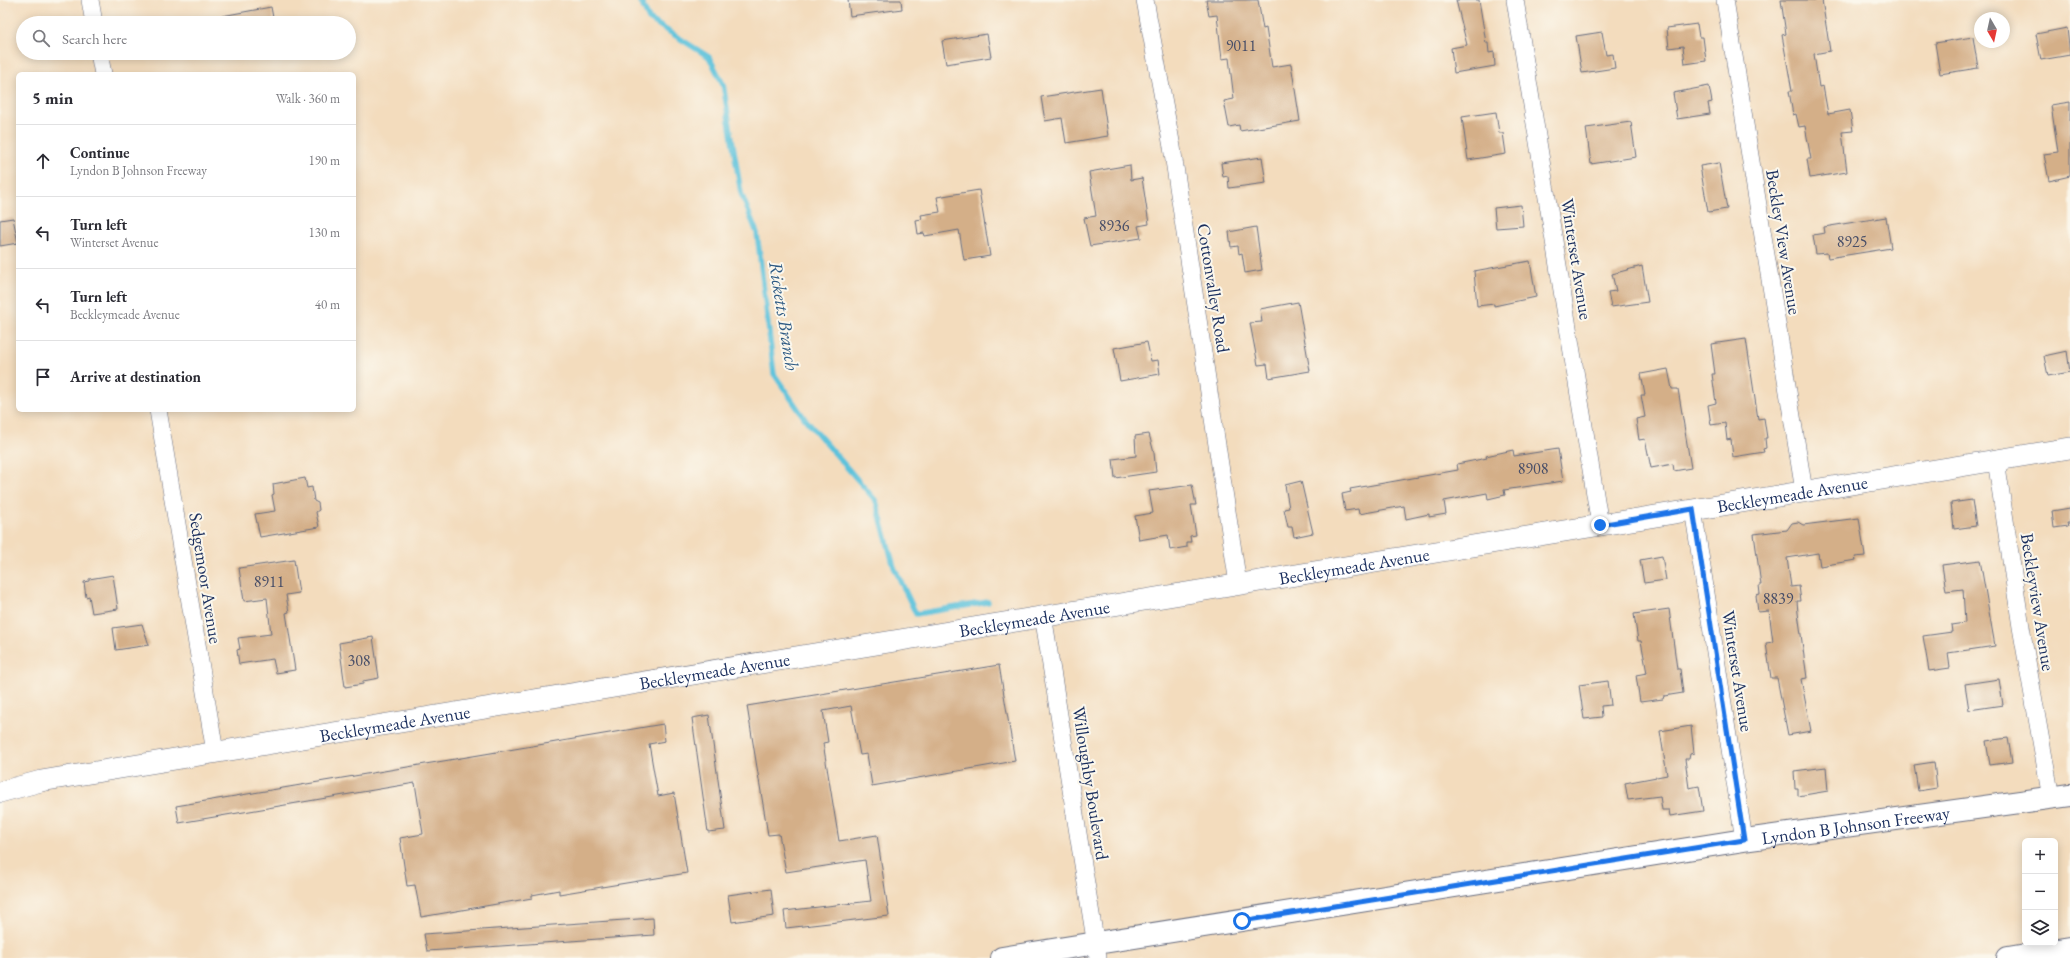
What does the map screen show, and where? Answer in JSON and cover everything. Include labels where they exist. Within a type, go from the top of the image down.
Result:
[{"type":"main road","name":"Lyndon B Johnson Freeway","points":[[1002,958],[1097,951],[1744,840],[2060,797]]},
{"type":"main road","points":[[2008,958],[2070,948]]},
{"type":"street","points":[[90,0],[93,16]]},
{"type":"street","name":"Cottonvalley Road","points":[[1145,0],[1172,147],[1238,584]]},
{"type":"street","name":"Winterset Avenue","points":[[1515,0],[1600,525]]},
{"type":"street","name":"Beckley View Avenue","points":[[1725,0],[1804,491]]},
{"type":"street","points":[[100,60],[103,72]]},
{"type":"street","name":"Sedgemoor Avenue","points":[[158,412],[215,752]]},
{"type":"street","name":"Beckleymeade Avenue","points":[[0,792],[40,781],[1043,615],[2070,448]]},
{"type":"street","name":"Beckleyview Avenue","points":[[1996,460],[2021,627],[2060,797]]},
{"type":"street","name":"Winterset Avenue","points":[[1693,509],[1744,840]]},
{"type":"street","name":"Willoughby Boulevard","points":[[1043,615],[1097,951]]},
{"type":"building","points":[[848,0],[901,0],[902,9],[850,16]]},
{"type":"building","points":[[1206,0],[1258,0],[1263,29],[1266,28],[1272,67],[1291,64],[1300,121],[1240,131],[1239,125],[1229,127],[1224,101],[1234,99],[1229,58],[1222,59],[1217,15],[1209,16]]},
{"type":"building","points":[[1456,0],[1479,0],[1486,43],[1488,43],[1489,53],[1494,52],[1495,66],[1454,73],[1451,48],[1467,45]]},
{"type":"building","points":[[1781,0],[1822,0],[1830,51],[1814,54],[1819,87],[1823,86],[1828,114],[1850,110],[1853,131],[1842,132],[1847,172],[1810,178],[1807,159],[1811,159],[1805,126],[1799,127],[1796,114],[1793,115],[1789,91],[1792,91],[1782,35],[1786,34]]},
{"type":"building","points":[[271,7],[273,16],[222,16]]},
{"type":"building","points":[[1697,24],[1699,37],[1703,37],[1706,61],[1685,64],[1683,46],[1669,48],[1667,28]]},
{"type":"building","points":[[2067,28],[2070,55],[2041,60],[2036,34]]},
{"type":"building","points":[[1602,32],[1606,55],[1613,54],[1615,68],[1582,73],[1576,36]]},
{"type":"building","points":[[987,34],[991,57],[946,64],[942,41]]},
{"type":"building","points":[[1973,37],[1978,68],[1940,74],[1935,43]]},
{"type":"building","points":[[1709,86],[1712,102],[1708,103],[1710,114],[1677,119],[1673,93]]},
{"type":"building","points":[[1101,88],[1108,136],[1066,143],[1062,118],[1045,121],[1041,97]]},
{"type":"building","points":[[2070,102],[2070,176],[2049,181],[2044,154],[2058,152],[2051,105]]},
{"type":"building","points":[[1496,112],[1499,133],[1503,133],[1506,154],[1468,160],[1462,117]]},
{"type":"building","points":[[1631,122],[1636,157],[1591,164],[1586,128]]},
{"type":"building","points":[[1262,157],[1266,183],[1229,188],[1228,176],[1223,177],[1221,163]]},
{"type":"building","points":[[1719,163],[1727,209],[1708,212],[1700,166]]},
{"type":"building","points":[[1130,165],[1131,180],[1142,178],[1149,224],[1138,226],[1141,238],[1090,246],[1084,218],[1096,216],[1089,172]]},
{"type":"building","points":[[979,190],[990,256],[964,260],[959,230],[925,236],[924,233],[918,234],[916,220],[922,219],[921,215],[940,212],[937,197]]},
{"type":"building","points":[[1521,205],[1523,226],[1496,228],[1494,208]]},
{"type":"building","points":[[1886,217],[1891,248],[1828,258],[1827,253],[1816,254],[1813,235],[1825,233],[1824,227]]},
{"type":"building","points":[[13,218],[16,233],[16,243],[0,246],[0,220]]},
{"type":"building","points":[[1256,227],[1262,270],[1245,273],[1242,253],[1239,254],[1238,246],[1231,247],[1229,232]]},
{"type":"building","points":[[1530,261],[1536,297],[1494,306],[1494,304],[1477,306],[1474,271]]},
{"type":"building","points":[[1642,266],[1648,302],[1611,307],[1608,292],[1616,291],[1612,274]]},
{"type":"building","points":[[1298,302],[1310,371],[1269,378],[1267,364],[1258,365],[1250,323],[1262,322],[1260,309]]},
{"type":"building","points":[[1746,339],[1758,419],[1764,418],[1767,438],[1765,438],[1766,448],[1763,449],[1764,452],[1733,457],[1731,439],[1727,440],[1725,423],[1711,425],[1708,405],[1716,403],[1712,374],[1715,374],[1711,344]]},
{"type":"building","points":[[1147,342],[1151,361],[1158,360],[1160,374],[1120,381],[1114,348]]},
{"type":"building","points":[[2067,351],[2070,372],[2048,376],[2044,356]]},
{"type":"building","points":[[1668,369],[1672,389],[1678,389],[1691,468],[1674,471],[1673,464],[1651,468],[1645,439],[1639,440],[1636,419],[1645,417],[1641,395],[1645,395],[1641,374]]},
{"type":"building","points":[[1149,434],[1154,453],[1156,472],[1115,478],[1113,459],[1136,456],[1135,436]]},
{"type":"building","points":[[1558,449],[1563,481],[1504,490],[1505,495],[1488,499],[1487,493],[1444,501],[1446,514],[1429,517],[1429,514],[1406,519],[1404,506],[1359,514],[1358,509],[1345,511],[1342,494],[1351,492],[1350,489],[1458,470],[1457,464],[1487,458],[1486,456],[1513,450],[1514,456]]},
{"type":"building","points":[[305,478],[307,488],[312,487],[314,501],[318,503],[319,510],[316,512],[319,527],[260,537],[255,514],[275,511],[272,495],[274,494],[273,484]]},
{"type":"building","points":[[1301,481],[1313,533],[1294,537],[1292,527],[1288,527],[1284,509],[1289,508],[1285,485]]},
{"type":"building","points":[[1192,485],[1196,505],[1191,505],[1196,535],[1190,536],[1191,542],[1187,542],[1187,547],[1170,550],[1168,535],[1139,540],[1135,516],[1153,513],[1149,491]]},
{"type":"building","points":[[1972,500],[1976,526],[1954,529],[1951,503]]},
{"type":"building","points":[[2070,508],[2070,523],[2067,523],[2068,526],[2054,528],[2052,511]]},
{"type":"building","points":[[1859,518],[1865,556],[1855,557],[1856,560],[1820,566],[1818,553],[1787,558],[1791,587],[1799,586],[1801,601],[1797,601],[1798,613],[1807,678],[1801,679],[1811,731],[1788,735],[1777,678],[1771,678],[1766,643],[1773,642],[1769,611],[1758,612],[1756,595],[1760,594],[1759,585],[1761,585],[1754,534],[1787,530],[1792,523],[1798,522],[1803,525]]},
{"type":"building","points":[[1662,556],[1666,580],[1644,583],[1640,560]]},
{"type":"building","points":[[294,560],[299,593],[286,595],[289,612],[286,613],[295,670],[276,673],[273,659],[239,664],[237,650],[240,649],[238,638],[271,634],[267,598],[244,601],[239,568]]},
{"type":"building","points":[[1980,560],[1995,646],[1948,653],[1950,668],[1929,671],[1923,636],[1952,632],[1951,625],[1965,623],[1963,589],[1946,591],[1942,565]]},
{"type":"building","points":[[113,575],[118,609],[92,613],[89,596],[86,597],[84,582],[89,581],[89,579]]},
{"type":"building","points":[[1669,609],[1677,669],[1680,669],[1683,693],[1664,696],[1663,699],[1640,702],[1636,675],[1647,673],[1641,641],[1638,641],[1634,614]]},
{"type":"building","points":[[142,624],[149,645],[116,650],[113,628]]},
{"type":"building","points":[[373,637],[379,678],[363,681],[363,684],[345,687],[339,643]]},
{"type":"building","points":[[999,665],[1015,761],[872,786],[867,754],[860,755],[851,706],[823,711],[828,742],[823,743],[839,841],[877,835],[889,916],[786,928],[784,911],[871,901],[865,860],[786,872],[779,834],[768,835],[747,706]]},
{"type":"building","points":[[1999,679],[2003,705],[1969,710],[1965,684]]},
{"type":"building","points":[[1608,681],[1611,705],[1601,706],[1602,717],[1584,719],[1579,685]]},
{"type":"building","points":[[709,715],[725,830],[708,832],[692,718]]},
{"type":"building","points":[[663,724],[665,741],[649,744],[658,796],[674,793],[687,873],[559,894],[559,890],[532,895],[532,898],[421,917],[415,885],[407,886],[400,838],[423,834],[415,783],[179,823],[176,806]]},
{"type":"building","points":[[1691,726],[1694,753],[1690,754],[1689,759],[1685,759],[1689,788],[1699,786],[1703,811],[1670,816],[1669,810],[1662,810],[1660,796],[1628,800],[1625,783],[1667,775],[1660,731]]},
{"type":"building","points":[[2008,738],[2012,762],[1990,765],[1986,741]]},
{"type":"building","points":[[1934,762],[1937,788],[1918,791],[1914,765]]},
{"type":"building","points":[[1826,767],[1828,791],[1798,796],[1798,788],[1795,788],[1794,771]]},
{"type":"building","points":[[771,889],[774,916],[732,922],[728,895]]},
{"type":"building","points":[[653,918],[654,935],[459,949],[427,951],[424,934]]},
{"type":"waterway","name":"Ricketts Branch","points":[[640,0],[649,19],[709,57],[723,84],[741,193],[757,233],[774,374],[805,419],[876,501],[894,567],[916,614],[988,602]]},
{"type":"route","points":[[1242,921],[1744,840],[1693,509],[1600,525]]}]
